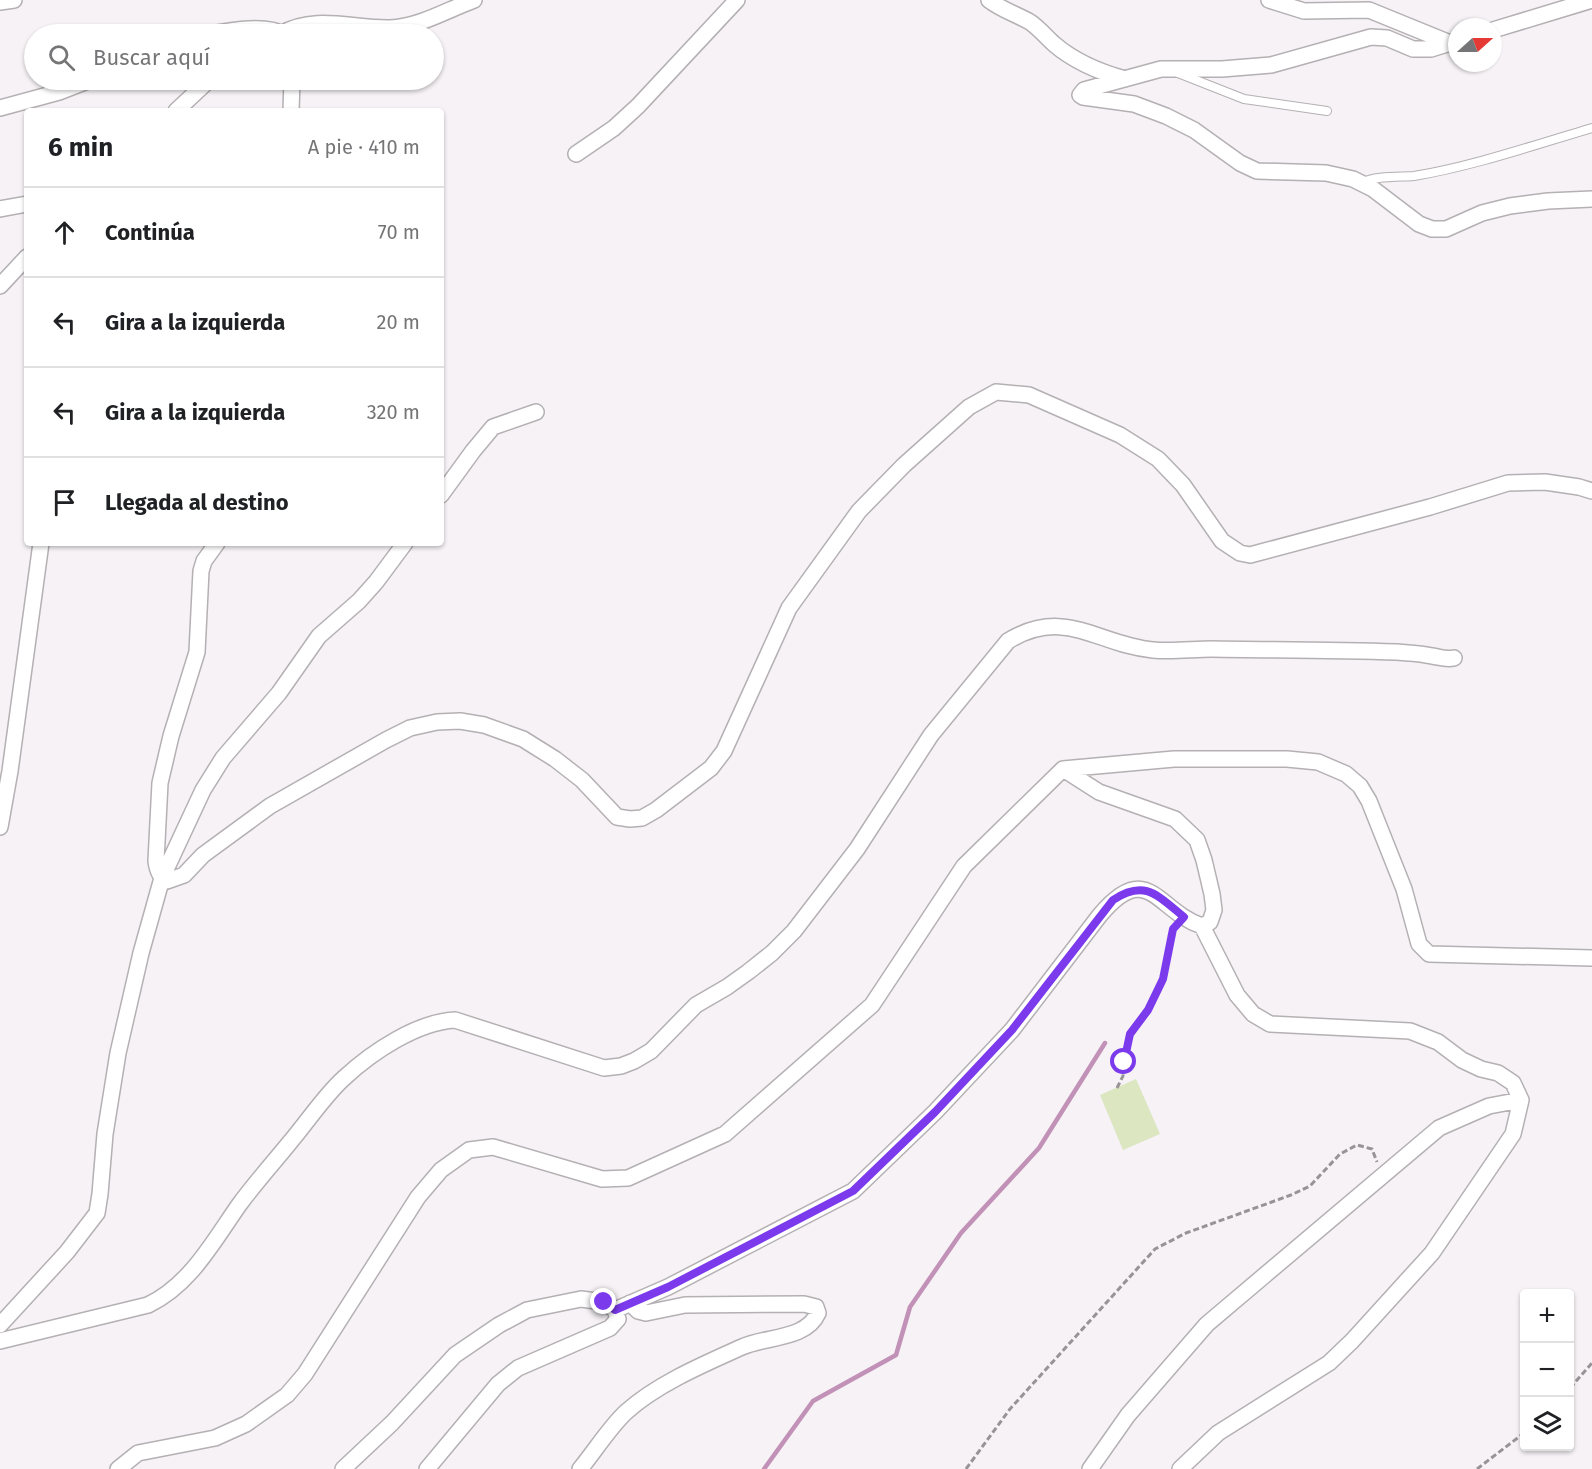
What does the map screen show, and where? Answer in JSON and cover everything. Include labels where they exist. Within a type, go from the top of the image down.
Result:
[{"type":"street","points":[[0,2],[14,0]]},
{"type":"street","points":[[408,24],[441,6],[474,0]]},
{"type":"street","points":[[576,153],[614,128],[638,106],[737,0]]},
{"type":"street","points":[[989,0],[1000,9],[1030,23],[1054,45],[1074,59],[1099,72],[1125,80]]},
{"type":"street","points":[[1269,0],[1304,11],[1369,10],[1448,40]]},
{"type":"street","points":[[1502,27],[1592,0]]},
{"type":"street","points":[[320,24],[341,24]]},
{"type":"street","points":[[1448,44],[1431,49],[1413,49],[1387,38],[1371,37],[1271,65],[1148,71],[1125,80],[1084,90],[1080,95],[1134,104],[1166,116],[1194,130],[1240,163],[1257,171],[1340,175],[1363,184],[1419,224],[1439,230],[1452,227],[1482,213],[1510,207],[1548,201],[1592,199]]},
{"type":"street","points":[[0,108],[64,90]]},
{"type":"street","points":[[179,108],[198,90]]},
{"type":"street","points":[[291,108],[292,90]]},
{"type":"street","points":[[0,209],[24,205]]},
{"type":"street","points":[[0,286],[24,260]]},
{"type":"street","points":[[215,546],[204,561],[201,571],[197,652],[171,736],[160,783],[156,861],[157,870],[167,881],[184,875],[203,855],[270,806],[386,740],[410,728],[437,722],[460,721],[484,725],[523,739],[555,759],[582,780],[617,817],[642,818],[715,764],[724,751],[789,608],[859,511],[904,465],[969,407],[996,392],[1029,395],[1120,435],[1158,459],[1183,485],[1222,541],[1240,554],[1250,555],[1430,507],[1508,483],[1545,482],[1592,491]]},
{"type":"street","points":[[444,491],[473,450],[493,427],[536,412]]},
{"type":"street","points":[[0,827],[41,546]]},
{"type":"street","points":[[0,1326],[67,1252],[97,1213],[105,1134],[118,1053],[141,953],[162,878],[203,790],[224,758],[279,693],[319,636],[360,600],[403,546]]},
{"type":"street","points":[[0,1341],[148,1305],[164,1297],[177,1287],[203,1256],[245,1198],[343,1078],[372,1056],[420,1027],[439,1021],[455,1020],[604,1068],[628,1064],[651,1051],[696,1005],[748,972],[794,931],[857,849],[930,735],[1008,641],[1019,634],[1043,626],[1054,626],[1084,631],[1135,647],[1153,650],[1398,652],[1445,660],[1454,658]]},
{"type":"street","points":[[118,1469],[138,1453],[215,1438],[246,1424],[287,1395],[305,1374],[418,1197],[441,1170],[469,1150],[493,1147],[602,1179],[628,1178],[725,1134],[872,1005],[964,866],[1063,769],[1174,759],[1287,759],[1318,762],[1346,774],[1360,786],[1369,801],[1404,889],[1419,944],[1429,954],[1592,958]]},
{"type":"street","points":[[615,1310],[668,1287],[853,1191],[935,1112],[1012,1030],[1113,900],[1127,891],[1142,889],[1160,898],[1192,923],[1202,926],[1210,922],[1214,910],[1204,860],[1197,840],[1175,819],[1099,792],[1063,769]]},
{"type":"street","points":[[1180,1469],[1218,1433],[1329,1363],[1352,1341],[1432,1253],[1513,1134],[1521,1100],[1514,1083],[1498,1073],[1481,1069],[1462,1060],[1438,1042],[1410,1031],[1270,1024],[1253,1014],[1236,994],[1202,926]]},
{"type":"street","points":[[1090,1469],[1128,1415],[1207,1324],[1439,1128],[1489,1106],[1521,1100]]},
{"type":"street","points":[[343,1469],[392,1423],[454,1355],[499,1324],[527,1310],[581,1299],[604,1302],[615,1310],[618,1319],[610,1328],[518,1368],[498,1384],[427,1469]]},
{"type":"street","points":[[580,1469],[626,1413],[656,1389],[745,1346],[804,1330],[814,1322],[818,1313],[816,1307],[804,1304],[686,1305],[646,1313],[638,1311],[630,1303]]},
{"type":"lane","points":[[1173,68],[1178,73],[1244,99],[1327,111]]},
{"type":"lane","points":[[1363,184],[1369,180],[1434,172],[1592,128]]},
{"type":"path","points":[[1117,1088],[1123,1076],[1130,1034],[1148,1010],[1163,979],[1173,929],[1184,917]]},
{"type":"path","points":[[966,1469],[1010,1409],[1155,1249],[1186,1233],[1310,1186],[1340,1154],[1357,1146],[1372,1149],[1377,1161],[1376,1181]]},
{"type":"path","points":[[1574,1383],[1592,1363]]},
{"type":"path","points":[[1477,1469],[1520,1436]]},
{"type":"green space","points":[[1136,1079],[1160,1134],[1123,1150],[1100,1095]]},
{"type":"waterway","points":[[764,1469],[813,1401],[896,1355],[910,1307],[961,1233],[1039,1148],[1105,1043]]},
{"type":"route","points":[[604,1302],[615,1310],[668,1287],[853,1191],[935,1112],[1012,1030],[1113,900],[1127,891],[1142,889],[1160,898],[1184,917],[1173,929],[1163,979],[1148,1010],[1130,1034],[1124,1062]]}]
